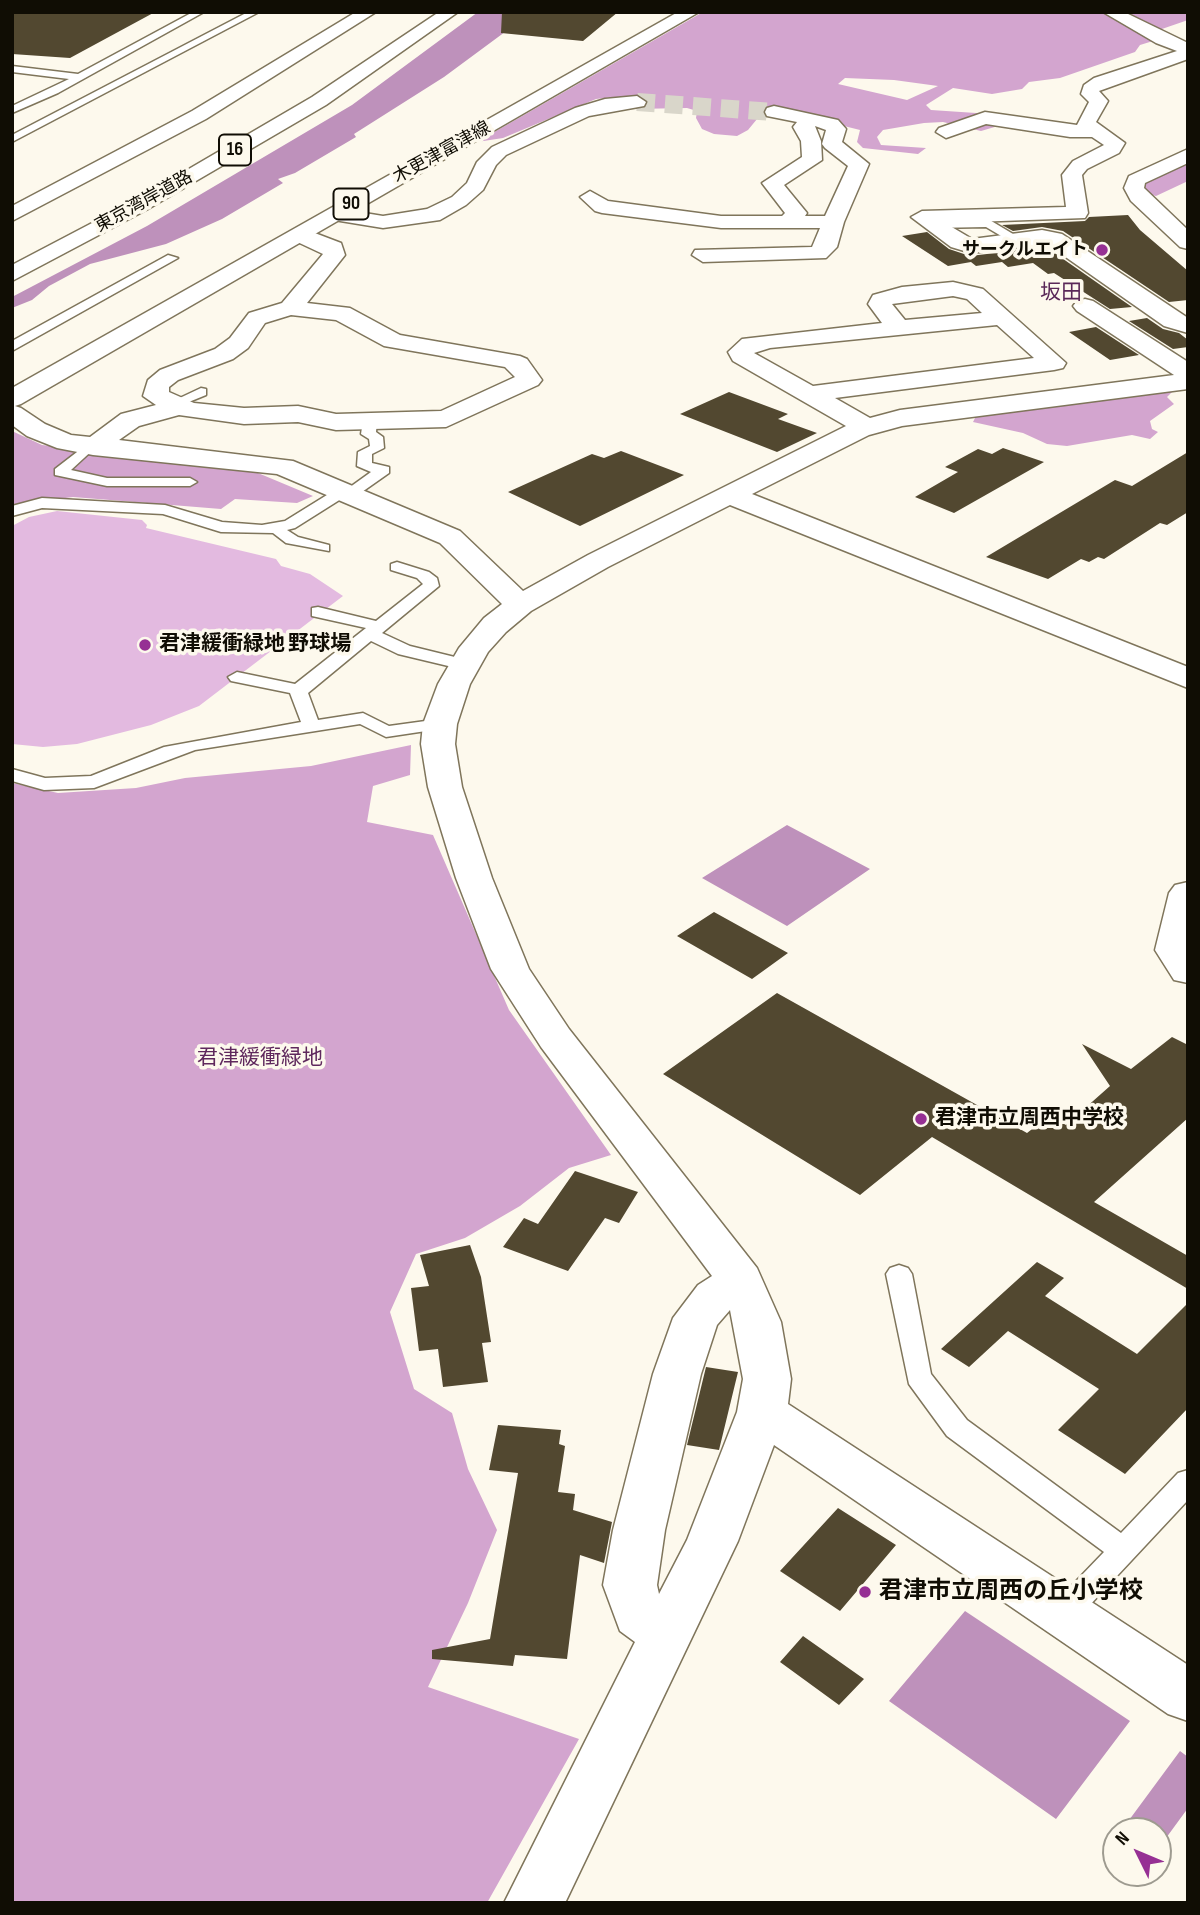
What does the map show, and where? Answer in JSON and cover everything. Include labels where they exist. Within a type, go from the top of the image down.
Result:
[{"type":"main road","name":"16","points":[[12,215],[199,116],[368,12]]},
{"type":"main road","name":"東京湾岸道路","points":[[12,274],[142,205],[307,108],[450,12]]},
{"type":"main road","name":"木更津富津線","points":[[12,398],[691,12]]},
{"type":"main road","points":[[1111,12],[1188,51]]},
{"type":"main road","points":[[1094,120],[1099,100],[1090,94],[1094,85],[1188,51]]},
{"type":"main road","points":[[334,214],[383,222],[432,215],[459,201],[476,186],[487,162],[499,151],[582,111],[616,103],[637,103]]},
{"type":"main road","points":[[1067,106],[1094,120],[1115,143],[1111,149],[1080,165],[1072,175],[1077,213],[922,217],[959,242],[971,246],[1042,236],[1054,239],[1172,321],[1188,326]]},
{"type":"main road","points":[[703,255],[818,253],[826,247],[832,222],[859,164],[832,144],[835,127],[813,118],[774,112]]},
{"type":"main road","points":[[788,222],[796,213],[772,183],[812,160],[811,141],[803,127],[813,118]]},
{"type":"main road","points":[[946,132],[985,118],[1070,131],[1094,120]]},
{"type":"main road","points":[[1188,155],[1136,180],[1134,188],[1138,197],[1188,242]]},
{"type":"main road","points":[[590,197],[602,207],[721,222],[832,222]]},
{"type":"main road","points":[[290,308],[334,255],[333,248],[328,245],[299,234]]},
{"type":"main road","points":[[809,394],[1054,363],[975,294],[954,289],[902,294],[881,300],[880,304],[900,328]]},
{"type":"main road","points":[[1085,306],[1188,373]]},
{"type":"main road","points":[[290,308],[342,313],[393,341],[488,356],[475,363],[468,375],[475,381],[503,392],[446,419],[328,422],[298,414],[244,416],[154,393],[162,380],[233,348],[257,318],[290,308]]},
{"type":"main road","points":[[867,427],[740,352],[751,344],[770,341],[1001,318]]},
{"type":"main road","points":[[729,373],[842,437]]},
{"type":"main road","points":[[534,1903],[712,1541],[762,1412],[767,1379],[758,1322],[741,1280],[555,1038],[510,969],[474,878],[445,787],[438,744],[440,724],[454,684],[495,625],[520,605],[598,561],[842,437],[900,418],[1188,382]]},
{"type":"main road","points":[[91,446],[130,420],[185,401]]},
{"type":"main road","points":[[12,413],[36,430],[66,442],[226,458],[283,467],[343,495],[400,513],[450,537],[520,605]]},
{"type":"main road","points":[[729,495],[1188,678]]},
{"type":"main road","points":[[1188,893],[1174,950],[1188,971]]},
{"type":"main road","points":[[667,1635],[639,1615],[630,1585],[639,1530],[677,1374],[696,1318],[714,1297],[741,1280]]},
{"type":"main road","points":[[762,1412],[1188,1696]]},
{"type":"lane","points":[[12,110],[22,108],[200,12]]},
{"type":"lane","points":[[12,139],[255,12]]},
{"type":"lane","points":[[12,69],[80,77]]},
{"type":"lane","points":[[12,347],[172,258]]},
{"type":"lane","points":[[12,511],[43,503],[77,502],[164,510],[221,527],[243,530],[278,529],[290,525],[384,470],[365,466],[365,452],[377,448],[376,437],[368,434],[370,421]]},
{"type":"lane","points":[[91,446],[60,472],[107,482],[190,482]]},
{"type":"lane","points":[[164,510],[171,482]]},
{"type":"lane","points":[[278,529],[283,536],[323,548]]},
{"type":"lane","points":[[300,690],[431,586],[431,581],[423,575],[397,567]]},
{"type":"lane","points":[[318,612],[373,630],[404,650],[465,665]]},
{"type":"lane","points":[[237,677],[300,690]]},
{"type":"lane","points":[[300,690],[312,727]]},
{"type":"lane","points":[[12,775],[44,784],[93,782],[171,751],[363,718],[386,732],[440,724]]},
{"type":"lane","points":[[899,1274],[918,1377],[957,1428],[1123,1550]]},
{"type":"lane","points":[[1064,1613],[1188,1481]]},
{"type":"shaded area","points":[[478,12],[532,12],[444,77],[354,134],[356,137],[295,173],[278,179],[283,183],[222,219],[166,244],[90,264],[49,286],[32,300],[12,308],[12,297],[147,226],[352,105]]},
{"type":"shaded area","name":"君津緩衝緑地 野球場","points":[[57,511],[142,520],[147,525],[146,528],[276,559],[281,566],[310,574],[343,596],[199,706],[151,725],[77,744],[43,747],[12,744],[12,526],[29,517]]},
{"type":"shaded area","points":[[787,825],[870,869],[787,926],[702,878]]},
{"type":"shaded area","points":[[965,1611],[1130,1721],[1056,1819],[889,1701]]},
{"type":"shaded area","points":[[1180,1751],[1188,1757],[1188,1808],[1172,1830],[1172,1817],[1131,1817]]},
{"type":"green space","points":[[703,12],[1188,12],[1188,20],[1159,30],[1153,41],[1140,45],[1135,52],[1060,78],[1029,82],[1022,89],[992,94],[953,88],[926,105],[931,110],[991,114],[998,126],[981,131],[943,122],[924,123],[883,130],[877,137],[881,145],[926,148],[918,154],[863,148],[857,142],[860,130],[784,111],[762,113],[748,130],[737,136],[714,134],[702,129],[696,118],[697,111],[687,108],[634,109],[628,100],[614,97],[596,99],[503,138],[477,142]],"holes":[[[845,78],[894,80],[938,86],[907,100],[838,84]]]},
{"type":"green space","points":[[1188,160],[1188,181],[1156,196],[1142,192],[1145,183]]},
{"type":"green space","points":[[1174,390],[1167,397],[1174,404],[1150,421],[1152,429],[1158,432],[1150,439],[1132,435],[1067,446],[1047,444],[1023,433],[973,422],[976,416]]},
{"type":"green space","points":[[12,431],[42,445],[246,468],[313,496],[297,503],[235,499],[221,509],[73,497],[12,505]]},
{"type":"green space","name":"君津緩衝緑地","points":[[411,745],[410,775],[373,786],[367,822],[433,835],[509,1010],[611,1155],[569,1168],[520,1206],[465,1238],[416,1254],[390,1312],[414,1389],[452,1413],[468,1469],[497,1530],[468,1603],[428,1687],[579,1739],[487,1903],[12,1903],[12,783],[58,793],[136,788],[185,778],[311,766]]},
{"type":"building","points":[[12,12],[155,12],[70,58],[12,54]]},
{"type":"building","points":[[502,12],[618,12],[583,41],[501,33]]},
{"type":"building","points":[[1128,215],[1140,230],[1188,271],[1188,300],[1169,302],[1063,231],[1042,227],[1013,231],[1002,225],[1085,221],[1089,217]]},
{"type":"building","points":[[927,232],[949,249],[970,256],[1046,247],[1132,307],[1110,309],[1054,273],[1048,274],[1033,263],[1008,267],[1002,262],[976,266],[971,262],[948,266],[902,236]]},
{"type":"building","points":[[1147,318],[1163,329],[1179,333],[1188,340],[1188,347],[1173,349],[1129,321]]},
{"type":"building","points":[[1096,327],[1139,355],[1110,360],[1069,332]]},
{"type":"building","points":[[729,392],[788,414],[778,419],[817,433],[777,452],[680,414]]},
{"type":"building","points":[[1003,448],[1044,462],[954,513],[915,497],[958,472],[945,467],[978,449],[992,454]]},
{"type":"building","points":[[621,451],[684,475],[580,526],[508,492],[592,454],[604,458]]},
{"type":"building","points":[[1188,452],[1188,512],[1167,525],[1160,523],[1104,559],[1098,557],[1089,562],[1081,559],[1048,579],[986,557],[1115,480],[1132,486]]},
{"type":"building","points":[[714,912],[788,953],[752,979],[677,936]]},
{"type":"building","points":[[777,993],[1027,1133],[1049,1116],[1066,1125],[1110,1086],[1082,1044],[1131,1069],[1172,1037],[1188,1045],[1188,1118],[1094,1202],[1188,1256],[1188,1289],[932,1137],[860,1195],[663,1074]]},
{"type":"building","points":[[575,1171],[638,1192],[619,1223],[605,1218],[568,1271],[503,1247],[524,1218],[538,1224]]},
{"type":"building","points":[[470,1245],[481,1277],[491,1342],[482,1343],[488,1382],[443,1387],[438,1349],[419,1351],[411,1288],[429,1286],[420,1255]]},
{"type":"building","points":[[1037,1262],[1064,1278],[1045,1296],[1137,1354],[1188,1303],[1188,1408],[1125,1474],[1058,1430],[1099,1389],[1008,1331],[969,1367],[941,1349]]},
{"type":"building","points":[[706,1367],[738,1372],[719,1450],[687,1445]]},
{"type":"building","points":[[498,1425],[561,1430],[559,1444],[565,1446],[558,1492],[575,1494],[573,1510],[612,1522],[604,1563],[580,1555],[567,1659],[515,1655],[513,1666],[432,1659],[432,1650],[490,1639],[518,1473],[489,1470]]},
{"type":"building","points":[[838,1508],[896,1545],[840,1611],[780,1571]]},
{"type":"building","points":[[803,1636],[864,1679],[839,1705],[780,1662]]},
{"type":"tunnel","points":[[637,102],[774,112]]},
{"type":"place","name":"サークルエイト","points":[[1102,250]]},
{"type":"place","name":"君津緩衝緑地 野球場","points":[[145,645]]},
{"type":"place","name":"君津市立周西中学校","points":[[921,1119]]},
{"type":"place","name":"君津市立周西の丘小学校","points":[[865,1592]]},
{"type":"district","name":"坂田","points":[[1061,294]]}]
